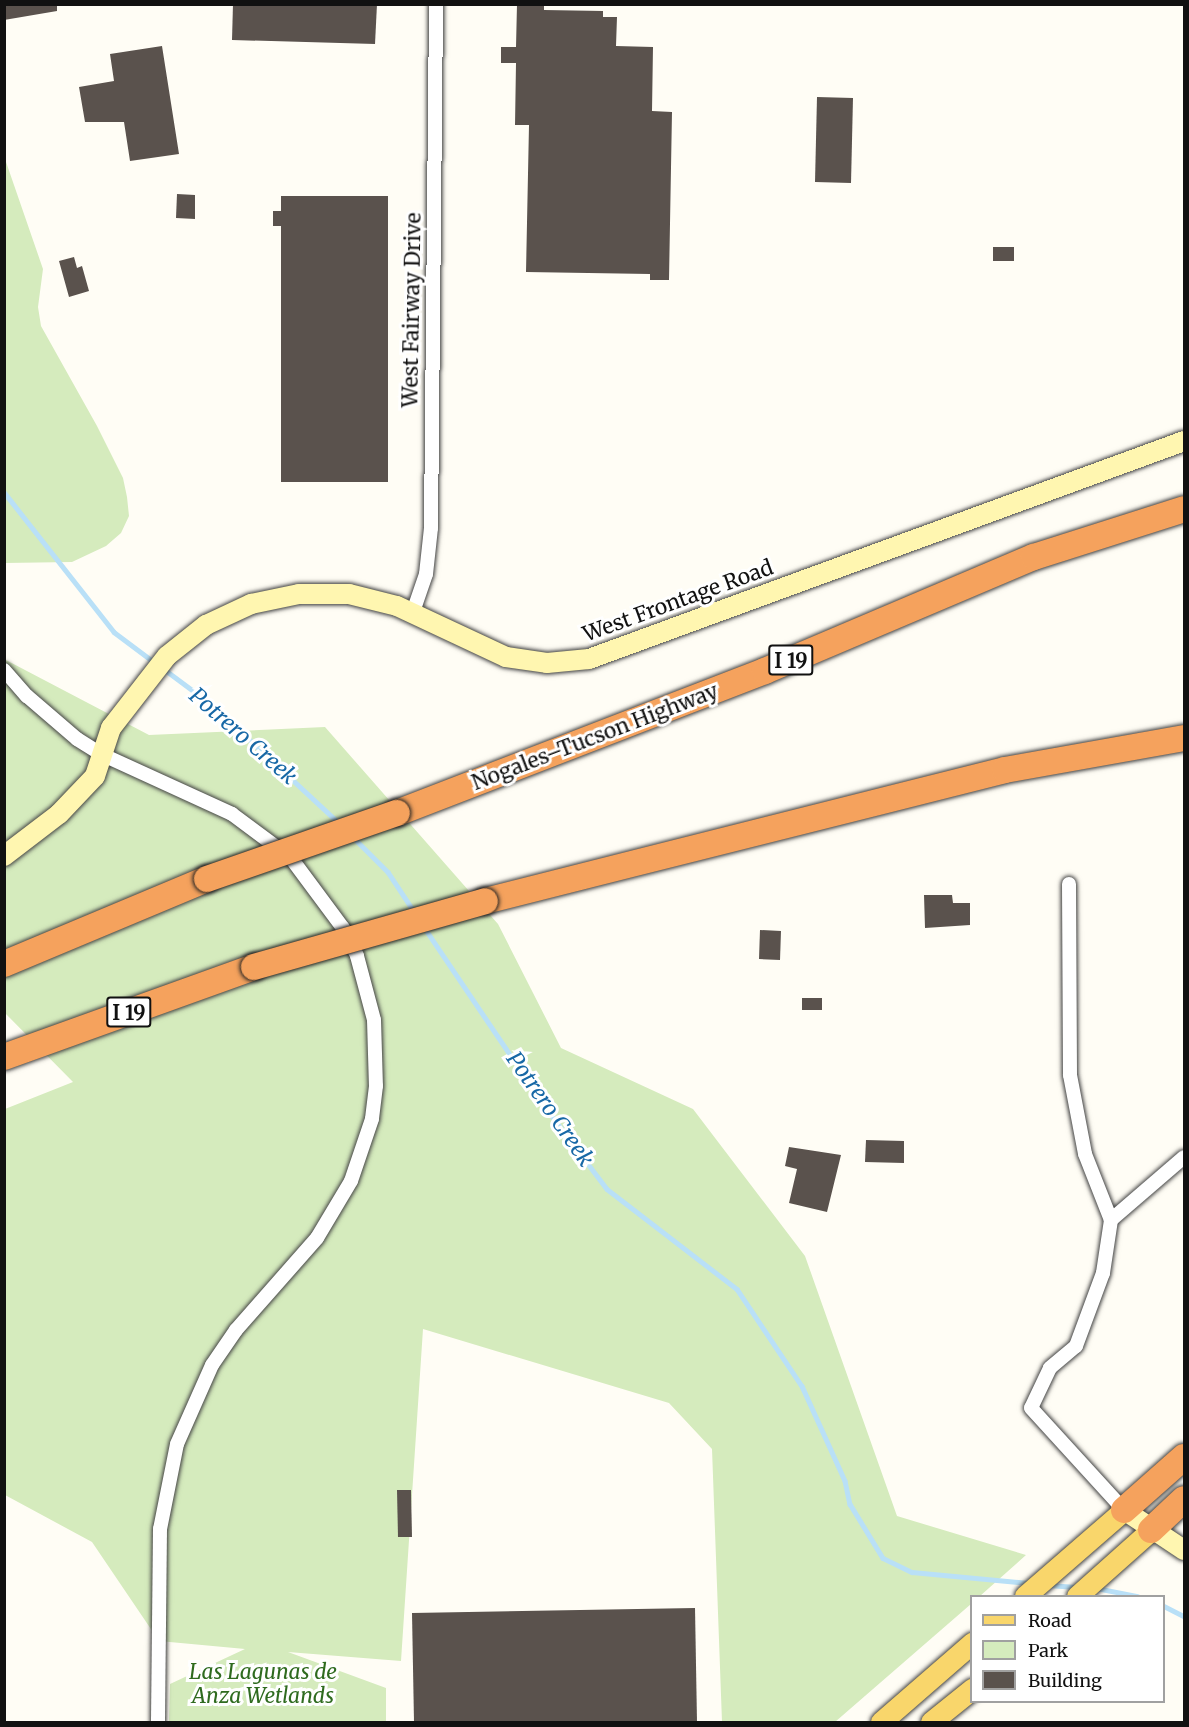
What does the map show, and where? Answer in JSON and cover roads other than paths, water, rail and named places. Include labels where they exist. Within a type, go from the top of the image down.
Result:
[{"type":"highway","name":"Nogales–Tucson Highway","points":[[4,964],[207,879],[397,813],[765,671],[1034,557],[1185,509]]},
{"type":"highway","name":"I 19","points":[[4,1057],[254,967],[485,901],[1005,770],[1185,738]]},
{"type":"highway","points":[[1124,1510],[1185,1457]]},
{"type":"highway","points":[[1151,1530],[1185,1499]]},
{"type":"main road","points":[[1026,1595],[1124,1510]]},
{"type":"main road","points":[[1078,1595],[1151,1530]]},
{"type":"main road","points":[[881,1722],[970,1645]]},
{"type":"main road","points":[[932,1722],[970,1691]]},
{"type":"street","name":"West Fairway Drive","points":[[413,612],[426,574],[431,528],[436,4]]},
{"type":"street","name":"West Frontage Road","points":[[4,856],[59,814],[94,776],[111,728],[129,700],[181,644],[228,614],[299,594],[349,594],[413,612],[506,657],[547,663],[589,659],[1185,441]]},
{"type":"street","points":[[4,670],[51,719],[101,754],[253,826],[291,858],[327,902],[357,956],[370,998],[377,1053],[372,1119],[351,1181],[336,1211],[317,1238],[236,1329],[212,1365],[177,1444],[160,1529],[158,1722]]},
{"type":"street","points":[[1069,884],[1070,1075],[1085,1154],[1112,1220],[1103,1273],[1076,1346],[1050,1368],[1031,1408],[1124,1510],[1151,1530],[1185,1550]]},
{"type":"street","points":[[1112,1220],[1185,1157]]},
{"type":"waterway","name":"Potrero Creek","points":[[4,492],[114,632],[154,662]]},
{"type":"waterway","name":"Potrero Creek","points":[[164,669],[211,704],[340,824]]},
{"type":"waterway","name":"Potrero Creek","points":[[354,838],[388,872],[415,913]]},
{"type":"waterway","name":"Potrero Creek","points":[[424,927],[549,1112],[607,1189],[737,1289],[802,1386],[845,1481],[850,1504],[883,1558],[912,1572],[1028,1583]]},
{"type":"waterway","name":"Potrero Creek","points":[[1048,1585],[1076,1587]]},
{"type":"waterway","name":"Potrero Creek","points":[[1096,1588],[1132,1595]]},
{"type":"waterway","name":"Potrero Creek","points":[[1165,1606],[1184,1616]]},
{"type":"park label","name":"Las Lagunas de Anza Wetlands","points":[[263,1684]]}]
